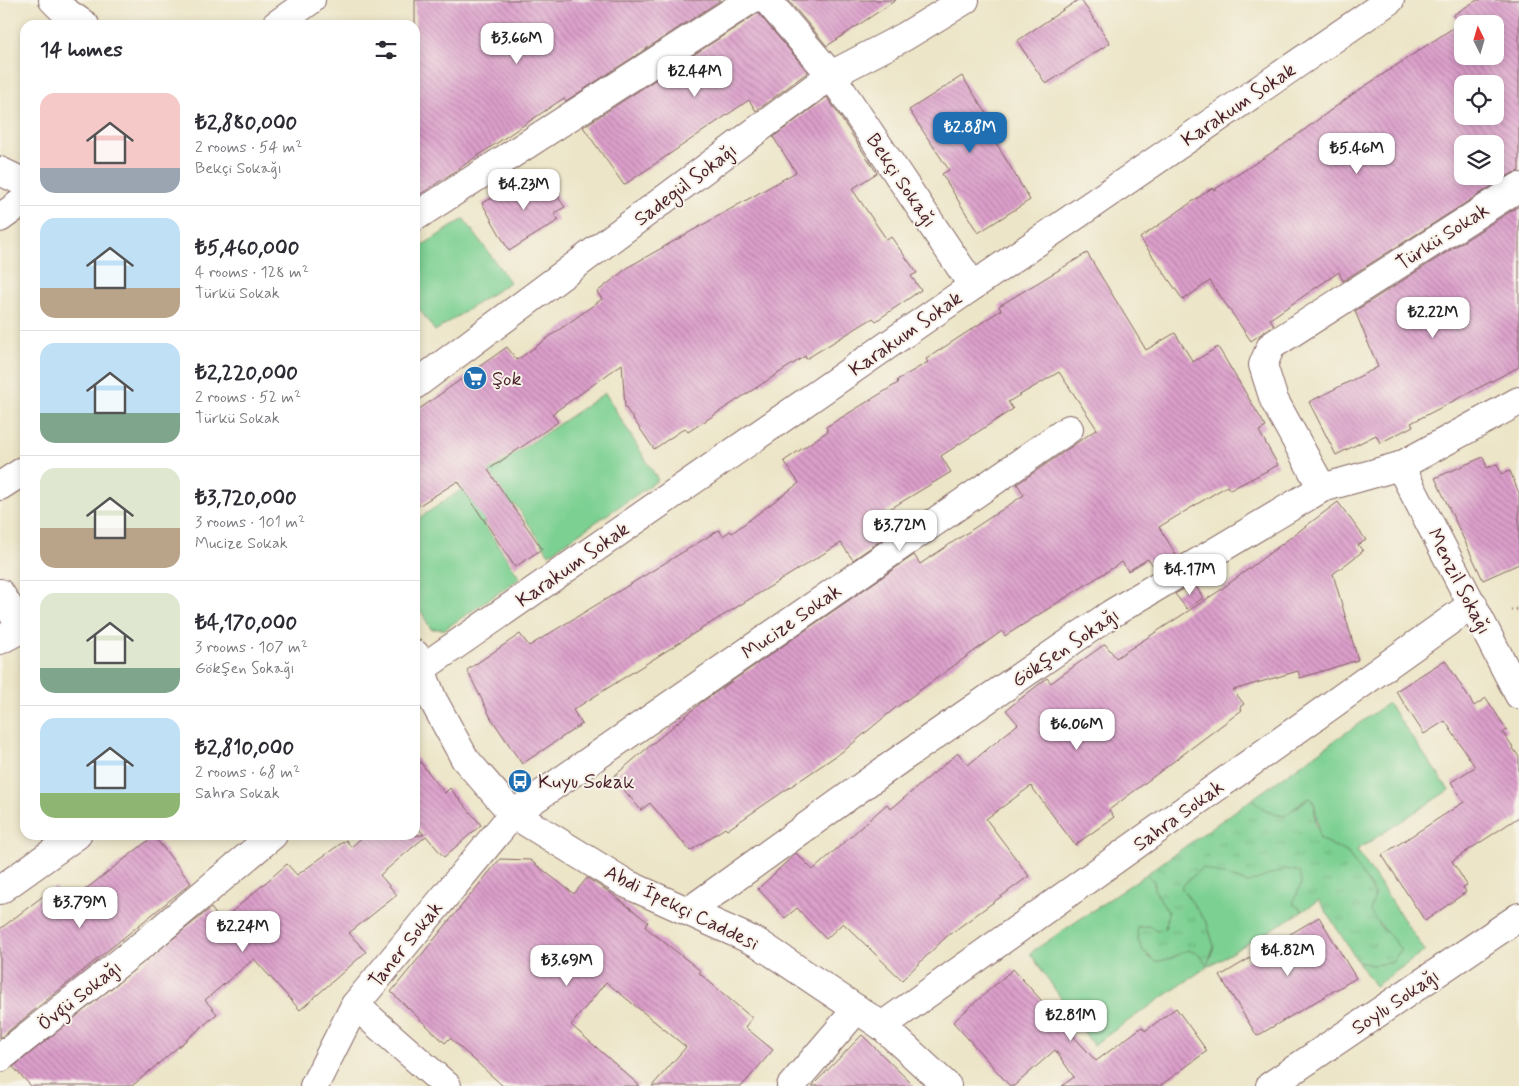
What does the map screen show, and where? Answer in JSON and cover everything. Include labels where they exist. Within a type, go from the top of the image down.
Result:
[{"type":"street","points":[[53,0],[79,20]]},
{"type":"street","points":[[283,20],[311,0]]},
{"type":"street","points":[[420,214],[750,0]]},
{"type":"street","name":"Bekçi Sokağı","points":[[767,0],[831,75],[973,286]]},
{"type":"street","name":"Sadegül Sokağı","points":[[420,381],[831,75],[904,38],[965,0]]},
{"type":"street","name":"Karakum Sokak","points":[[420,661],[973,286],[1390,0]]},
{"type":"street","points":[[0,171],[20,181]]},
{"type":"street","name":"Türkü Sokak","points":[[1322,488],[1274,400],[1262,365],[1271,346],[1519,187]]},
{"type":"street","points":[[0,218],[20,204]]},
{"type":"street","name":"Gökşen Sokağı","points":[[689,911],[899,760],[1111,614],[1322,488],[1400,466],[1519,402]]},
{"type":"street","name":"Mucize Sokak","points":[[513,814],[1069,429]]},
{"type":"street","name":"Menzil Sokağı","points":[[1400,466],[1519,695]]},
{"type":"street","points":[[0,486],[20,473]]},
{"type":"street","points":[[0,593],[16,632]]},
{"type":"street","name":"Sahra Sokak","points":[[882,1026],[1473,604]]},
{"type":"street","name":"Abdi İpekçi Caddesi","points":[[420,677],[424,708],[513,814],[627,884],[758,943],[882,1026],[947,1086]]},
{"type":"street","name":"Taner Sokak","points":[[314,1086],[355,1005],[513,814]]},
{"type":"street","points":[[0,890],[70,840]]},
{"type":"street","name":"Övgü Sokağı","points":[[0,1058],[139,947],[267,840]]},
{"type":"street","name":"Soylu Sokağı","points":[[1270,1086],[1519,916]]},
{"type":"street","points":[[355,1005],[448,1086]]},
{"type":"street","points":[[791,1086],[857,1009]]},
{"type":"green space","points":[[464,219],[510,282],[435,331],[420,310],[420,247]]},
{"type":"green space","points":[[605,393],[658,480],[549,554],[515,504],[483,523],[520,578],[445,629],[431,629],[420,610],[420,518]]},
{"type":"green space","points":[[1388,703],[1449,790],[1357,850],[1425,951],[1375,986],[1358,962],[1372,965],[1391,963],[1401,950],[1370,911],[1375,894],[1348,853],[1320,839],[1314,801],[1308,798],[1284,816],[1266,811],[1252,799]]},
{"type":"green space","points":[[1309,798],[1314,801],[1316,826],[1348,853],[1375,894],[1379,926],[1390,934],[1401,950],[1391,963],[1372,965],[1358,962],[1319,900],[1303,911],[1293,905],[1296,892],[1248,883],[1202,868],[1181,887],[1207,923],[1214,946],[1207,967],[1188,950],[1172,958],[1156,962],[1147,955],[1139,943],[1137,927],[1149,926],[1168,913],[1154,889],[1154,881],[1145,875],[1252,799],[1266,811],[1284,816]]},
{"type":"green space","points":[[1202,868],[1248,883],[1286,869],[1299,872],[1301,884],[1293,904],[1303,911],[1207,967],[1093,1045],[1030,953],[1145,875],[1154,881],[1154,889],[1168,912],[1165,929],[1156,931],[1149,926],[1137,927],[1141,948],[1156,962],[1172,958],[1188,950],[1199,954],[1207,966],[1214,946],[1207,923],[1181,887]]},
{"type":"building","points":[[415,0],[721,0],[566,101],[564,98],[420,195],[420,20],[415,20]]},
{"type":"building","points":[[788,0],[896,0],[827,46]]},
{"type":"building","points":[[1078,0],[1081,0],[1110,43],[1046,84],[1017,41]]},
{"type":"building","points":[[1477,0],[1519,0],[1519,171],[1504,178],[1504,135],[1454,135],[1454,185],[1494,185],[1343,281],[1339,272],[1270,319],[1274,325],[1251,341],[1210,281],[1183,300],[1140,238],[1212,188],[1214,190],[1282,146],[1353,94],[1454,27],[1454,65],[1504,65],[1504,15],[1453,15]]},
{"type":"building","points":[[758,13],[808,72],[756,111],[749,100],[624,185],[583,127]]},
{"type":"building","points":[[962,76],[992,122],[986,126],[1030,200],[978,233],[942,174],[949,170],[909,110]]},
{"type":"building","points":[[827,97],[877,173],[852,189],[887,240],[891,237],[917,273],[911,276],[921,290],[876,321],[873,318],[806,359],[805,356],[688,432],[685,428],[654,449],[625,407],[622,364],[552,414],[558,422],[488,470],[542,549],[515,567],[458,481],[420,505],[420,408],[507,347],[517,360],[602,299],[597,292],[630,266],[796,172],[773,137]]},
{"type":"building","points":[[542,174],[565,207],[554,213],[559,220],[509,251],[482,203]]},
{"type":"building","points":[[1519,206],[1519,367],[1411,423],[1413,426],[1380,443],[1376,435],[1336,455],[1309,402],[1378,367],[1355,311]]},
{"type":"building","points":[[1087,253],[1146,350],[1175,333],[1193,362],[1218,347],[1266,427],[1259,431],[1278,465],[1230,490],[1227,486],[1159,527],[1177,556],[1156,569],[1148,559],[1128,571],[1122,562],[1005,636],[1002,631],[894,709],[846,749],[727,830],[725,828],[690,851],[650,803],[641,810],[613,777],[702,702],[914,555],[920,564],[1024,495],[1017,484],[1097,429],[1059,372],[1008,402],[1013,409],[941,456],[951,472],[885,512],[897,529],[853,560],[841,543],[701,629],[573,710],[582,724],[522,764],[491,718],[467,670],[520,634],[529,646],[719,530],[723,536],[730,531],[732,533],[799,483],[784,461],[828,431],[826,427],[898,383],[897,380],[928,362],[926,359],[1001,310],[999,306]]},
{"type":"building","points":[[1483,457],[1487,468],[1497,464],[1501,474],[1510,471],[1519,493],[1519,564],[1483,580],[1435,478]]},
{"type":"building","points":[[1338,502],[1366,540],[1358,545],[1363,551],[1333,574],[1358,660],[1300,678],[1298,671],[1233,690],[1244,704],[1240,707],[1242,710],[1109,810],[1114,817],[1075,845],[1031,786],[986,819],[1029,876],[946,937],[902,980],[843,923],[826,939],[797,908],[785,918],[758,889],[796,853],[813,870],[887,804],[891,809],[958,753],[968,765],[1018,724],[1006,710],[1047,678],[1051,683],[1105,644],[1116,658],[1219,591]]},
{"type":"building","points":[[1194,583],[1203,598],[1187,609],[1175,594]]},
{"type":"building","points":[[1445,660],[1474,706],[1486,698],[1507,730],[1503,733],[1519,757],[1519,817],[1452,861],[1467,885],[1463,887],[1466,892],[1425,921],[1382,855],[1464,802],[1451,782],[1475,767],[1445,721],[1424,734],[1396,691]]},
{"type":"building","points":[[420,762],[445,793],[450,788],[481,825],[444,857],[426,836],[380,875],[397,895],[349,933],[366,952],[300,1010],[254,959],[205,1000],[217,1014],[132,1086],[31,1086],[13,1067],[211,908],[221,921],[287,864],[297,875],[346,840],[351,847],[359,840],[420,840],[420,835],[424,835],[420,830]]},
{"type":"building","points":[[149,840],[157,840],[191,883],[0,1038],[0,929],[55,887],[68,903]]},
{"type":"building","points":[[500,859],[530,860],[574,894],[587,878],[611,893],[648,922],[645,927],[701,971],[699,973],[752,1018],[745,1027],[773,1050],[742,1086],[652,1086],[686,1047],[606,982],[571,1025],[640,1086],[503,1086],[450,1038],[445,1043],[391,992]]},
{"type":"building","points":[[1319,917],[1356,978],[1257,1036],[1220,976]]},
{"type":"building","points":[[1013,969],[1096,1061],[1142,1027],[1145,1031],[1176,1008],[1207,1051],[1160,1086],[1062,1086],[1074,1077],[1055,1050],[1014,1086],[1010,1086],[953,1022]]},
{"type":"building","points":[[862,1035],[914,1086],[812,1086]]},
{"type":"place","name":"Şok","points":[[475,378]]},
{"type":"place","name":"Kuyu Sokak","points":[[520,781]]}]
